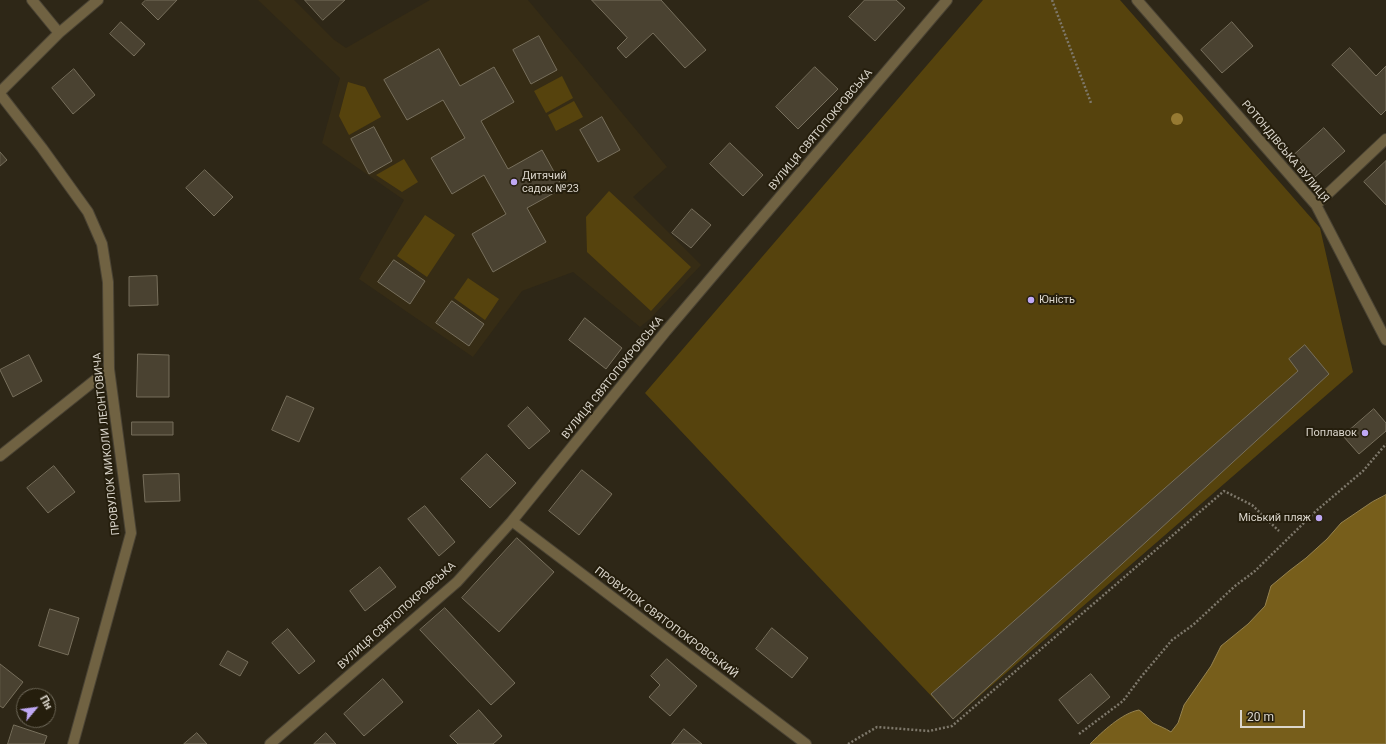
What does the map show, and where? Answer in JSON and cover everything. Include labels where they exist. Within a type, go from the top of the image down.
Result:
[{"type":"street","points":[[32,0],[59,33]]},
{"type":"street","points":[[0,93],[59,33],[98,0]]},
{"type":"street","name":"ВУЛИЦЯ СВЯТОПОКРОВСЬКА","points":[[270,744],[457,582],[512,521],[666,331],[947,0]]},
{"type":"street","name":"РОТОНДІВСЬКА ВУЛИЦЯ","points":[[1137,0],[1316,205],[1386,340]]},
{"type":"street","name":"ПРОВУЛОК МИКОЛИ ЛЕОНТОВИЧА","points":[[0,93],[88,212],[102,244],[108,282],[109,369],[131,533],[73,744]]},
{"type":"street","points":[[1316,205],[1386,139]]},
{"type":"street","points":[[0,456],[109,369]]},
{"type":"street","name":"ПРОВУЛОК СВЯТОПОКРОВСЬКИЙ","points":[[512,521],[806,744]]},
{"type":"path","points":[[1052,0],[1091,104]]},
{"type":"path","points":[[1079,734],[1123,701],[1172,640],[1193,626],[1235,586],[1255,571],[1316,511],[1363,471],[1386,444]]},
{"type":"path","points":[[848,744],[877,727],[930,731],[952,726],[1224,491],[1252,505],[1279,531]]},
{"type":"shaded area","name":"Дитячий садок №23","points":[[258,0],[294,0],[333,39],[346,48],[430,0],[528,0],[667,167],[633,197],[701,265],[650,319],[640,327],[573,272],[522,291],[473,357],[359,279],[404,200],[322,143],[340,78]]},
{"type":"shaded area","name":"Юність","points":[[983,0],[1120,0],[1320,228],[1353,372],[953,719],[645,393]]},
{"type":"shaded area","points":[[562,76],[573,98],[546,113],[534,91]]},
{"type":"shaded area","points":[[348,82],[365,87],[381,117],[349,135],[339,116]]},
{"type":"shaded area","points":[[574,101],[583,117],[556,131],[548,115]]},
{"type":"shaded area","points":[[404,159],[418,182],[402,192],[376,175]]},
{"type":"shaded area","points":[[609,191],[691,267],[651,311],[587,252],[586,217]]},
{"type":"shaded area","points":[[425,215],[455,235],[427,277],[397,256]]},
{"type":"shaded area","points":[[468,278],[499,299],[485,320],[454,298]]},
{"type":"shaded area","points":[[1386,495],[1386,744],[1090,744],[1119,719],[1139,710],[1153,723],[1171,732],[1178,723],[1184,705],[1211,666],[1221,646],[1248,624],[1265,606],[1271,586],[1306,558],[1327,539],[1341,523],[1372,502]]},
{"type":"building","points":[[146,0],[177,0],[158,20],[142,4]]},
{"type":"building","points":[[305,0],[345,0],[323,20]]},
{"type":"building","points":[[592,0],[661,0],[706,50],[685,68],[653,33],[626,58],[617,48],[627,38]]},
{"type":"building","points":[[865,0],[896,0],[905,8],[875,41],[849,17]]},
{"type":"building","points":[[121,22],[145,44],[134,56],[110,34]]},
{"type":"building","points":[[1232,22],[1253,46],[1222,73],[1201,50]]},
{"type":"building","points":[[539,36],[557,70],[531,84],[513,50]]},
{"type":"building","points":[[1350,48],[1376,76],[1386,66],[1386,110],[1381,115],[1332,65]]},
{"type":"building","points":[[439,49],[460,86],[494,67],[514,102],[481,121],[508,169],[542,150],[563,188],[527,208],[546,242],[493,272],[472,234],[506,214],[484,175],[452,194],[431,158],[465,138],[443,100],[407,120],[384,80]]},
{"type":"building","points":[[815,67],[838,89],[798,129],[776,107]]},
{"type":"building","points":[[74,69],[95,95],[73,114],[52,88]]},
{"type":"building","points":[[602,117],[620,150],[598,162],[580,130]]},
{"type":"building","points":[[374,127],[392,161],[369,174],[351,139]]},
{"type":"building","points":[[1324,128],[1345,151],[1314,178],[1294,155]]},
{"type":"building","points":[[730,143],[763,175],[743,196],[710,164]]},
{"type":"building","points":[[0,152],[7,160],[0,166]]},
{"type":"building","points":[[1386,161],[1386,205],[1364,182]]},
{"type":"building","points":[[205,170],[233,197],[214,216],[186,188]]},
{"type":"building","points":[[692,209],[711,225],[691,248],[672,233]]},
{"type":"building","points":[[394,260],[425,281],[410,304],[378,282]]},
{"type":"building","points":[[157,276],[158,305],[129,306],[129,277]]},
{"type":"building","points":[[452,301],[484,324],[469,346],[436,323]]},
{"type":"building","points":[[585,318],[622,348],[606,369],[569,340]]},
{"type":"building","points":[[1305,345],[1329,374],[953,719],[931,694],[1298,371],[1289,359]]},
{"type":"building","points":[[138,354],[169,355],[169,397],[137,397]]},
{"type":"building","points":[[29,355],[42,381],[13,397],[0,370]]},
{"type":"building","points":[[287,396],[314,408],[299,442],[272,430]]},
{"type":"building","points":[[528,407],[550,431],[529,449],[508,426]]},
{"type":"building","name":"Поплавок","points":[[1374,409],[1386,423],[1386,431],[1359,454],[1343,436]]},
{"type":"building","points":[[132,422],[173,422],[173,435],[132,435]]},
{"type":"building","points":[[487,454],[516,483],[490,508],[461,479]]},
{"type":"building","points":[[54,466],[75,492],[48,513],[27,488]]},
{"type":"building","points":[[582,470],[612,494],[579,535],[549,511]]},
{"type":"building","points":[[179,474],[180,501],[145,502],[143,475]]},
{"type":"building","points":[[425,506],[455,542],[439,556],[408,519]]},
{"type":"building","points":[[517,538],[554,572],[499,632],[462,598]]},
{"type":"building","points":[[380,567],[396,587],[365,611],[350,591]]},
{"type":"building","points":[[445,608],[515,683],[491,705],[420,630]]},
{"type":"building","points":[[50,609],[79,618],[68,655],[39,646]]},
{"type":"building","points":[[772,628],[808,658],[792,678],[756,649]]},
{"type":"building","points":[[288,629],[315,661],[299,674],[272,643]]},
{"type":"building","points":[[228,651],[248,662],[240,676],[220,665]]},
{"type":"building","points":[[667,659],[697,686],[670,716],[649,697],[660,685],[651,676]]},
{"type":"building","points":[[0,664],[23,682],[18,688],[16,688],[16,691],[3,708],[0,706]]},
{"type":"building","points":[[1091,674],[1110,697],[1078,724],[1059,700]]},
{"type":"building","points":[[383,679],[403,702],[364,736],[344,714]]},
{"type":"building","points":[[479,710],[502,736],[493,744],[458,744],[450,736]]},
{"type":"building","points":[[14,725],[16,726],[16,728],[23,728],[47,736],[44,744],[8,744]]},
{"type":"building","points":[[684,729],[702,744],[672,744]]},
{"type":"building","points":[[197,733],[207,744],[184,744]]},
{"type":"building","points":[[326,733],[336,744],[314,744]]},
{"type":"place","name":"Дитячий садок №23","points":[[514,182]]},
{"type":"place","name":"Юність","points":[[1031,300]]},
{"type":"place","name":"Поплавок","points":[[1365,433]]},
{"type":"place","name":"Міський пляж","points":[[1319,518]]}]
